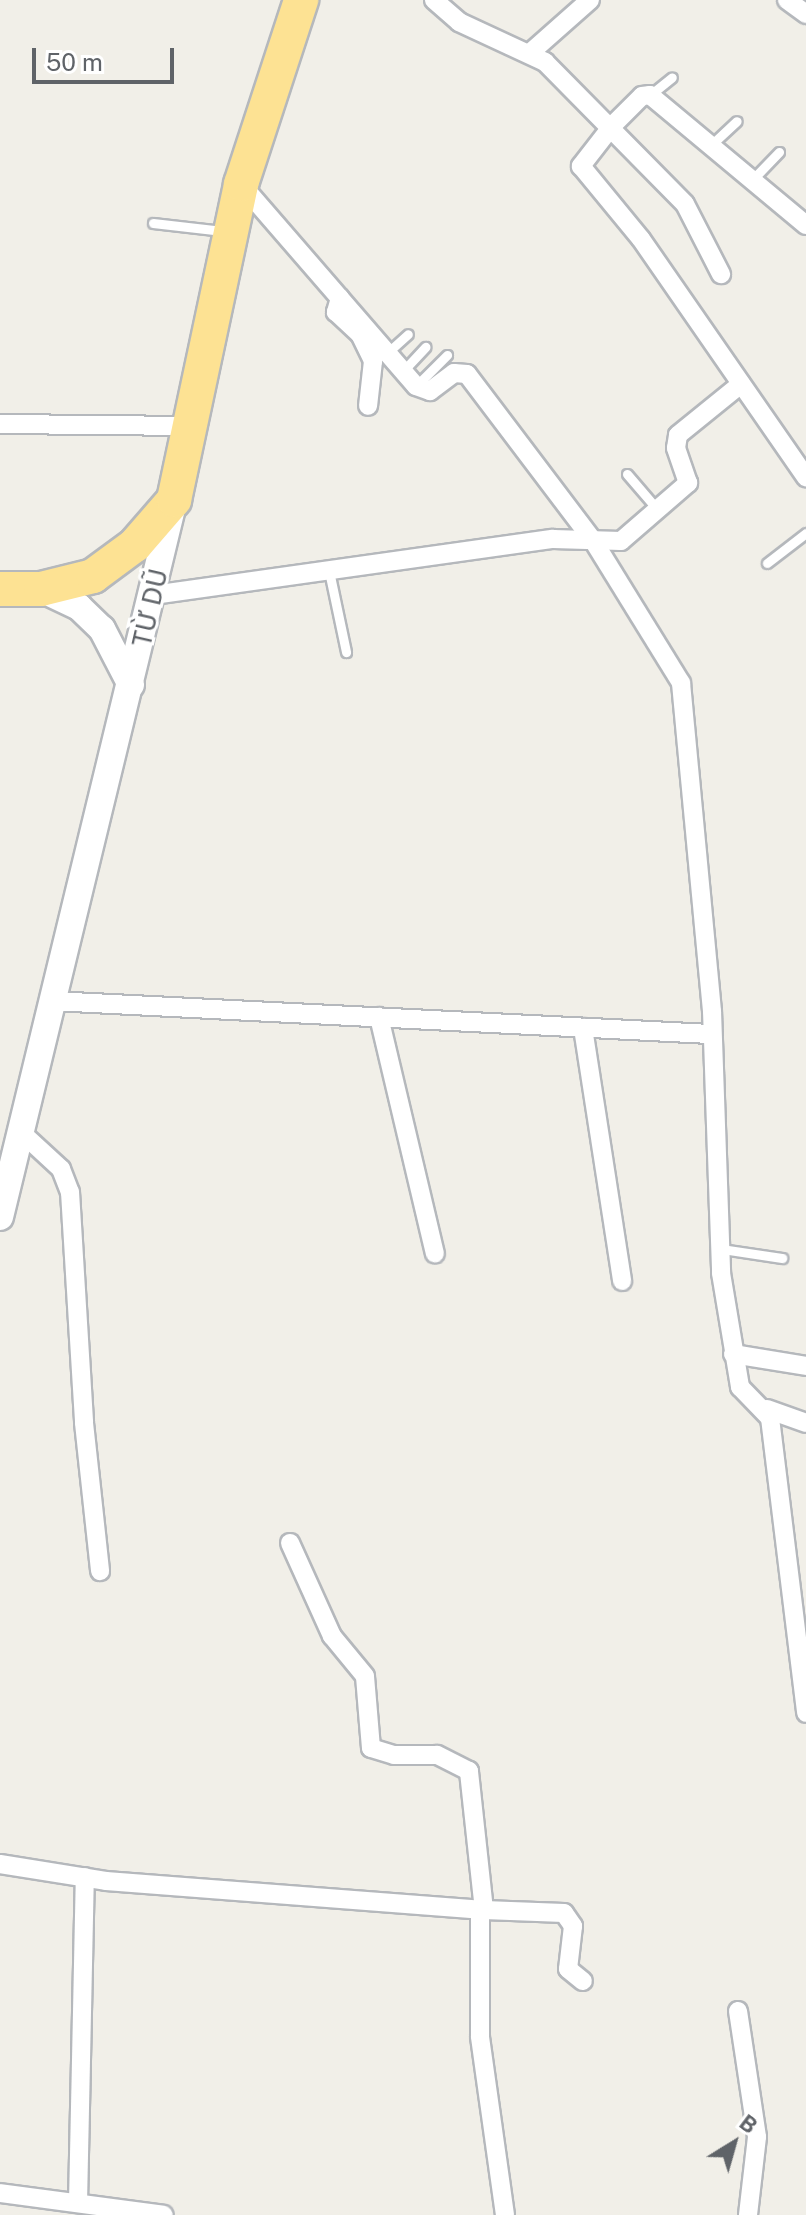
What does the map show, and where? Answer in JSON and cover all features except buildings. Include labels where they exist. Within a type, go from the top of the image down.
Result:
[{"type":"highway","name":"TỪ DŨ","points":[[174,500],[241,184],[301,0]]},
{"type":"highway","points":[[0,589],[41,589],[93,576],[117,562],[174,500]]},
{"type":"main road","name":"TỪ DŨ","points":[[0,1217],[174,500]]},
{"type":"main road","points":[[41,589],[79,607],[102,629],[131,685]]},
{"type":"street","points":[[434,0],[459,22],[530,53],[612,126],[696,218],[721,274]]},
{"type":"street","points":[[530,53],[590,0]]},
{"type":"street","points":[[787,0],[806,14]]},
{"type":"street","points":[[806,225],[650,95],[642,96],[612,126],[585,160],[582,171],[641,239],[806,477]]},
{"type":"street","points":[[241,184],[416,386],[430,391],[454,373],[467,374],[594,542],[681,683],[711,1034],[722,1249],[733,1354],[740,1387],[769,1419],[806,1713]]},
{"type":"street","points":[[340,298],[336,312],[360,334],[373,361],[368,406]]},
{"type":"street","points":[[153,595],[553,539],[621,541],[660,512],[688,483],[676,448],[678,435],[741,384]]},
{"type":"street","points":[[0,424],[190,426]]},
{"type":"street","points":[[52,1001],[711,1034]]},
{"type":"street","points":[[379,1017],[435,1253]]},
{"type":"street","points":[[583,1028],[622,1281]]},
{"type":"street","points":[[22,1133],[61,1169],[70,1192],[84,1423],[100,1571]]},
{"type":"street","points":[[733,1354],[806,1366]]},
{"type":"street","points":[[769,1419],[806,1423]]},
{"type":"street","points":[[290,1543],[332,1636],[365,1676],[371,1748],[394,1755],[437,1755],[469,1771],[484,1910],[478,1924],[480,2036],[505,2215]]},
{"type":"street","points":[[0,1864],[85,1877],[484,1910],[564,1913],[573,1926],[568,1969],[583,1981]]},
{"type":"street","points":[[78,2203],[85,1877]]},
{"type":"street","points":[[738,2011],[757,2137],[748,2215]]},
{"type":"street","points":[[0,2193],[164,2215]]},
{"type":"lane","points":[[650,95],[672,77]]},
{"type":"lane","points":[[711,145],[737,121]]},
{"type":"lane","points":[[752,180],[779,152]]},
{"type":"lane","points":[[153,223],[230,232]]},
{"type":"lane","points":[[387,353],[408,334]]},
{"type":"lane","points":[[403,371],[425,347]]},
{"type":"lane","points":[[416,386],[447,355]]},
{"type":"lane","points":[[627,474],[660,512]]},
{"type":"lane","points":[[767,563],[806,533]]},
{"type":"lane","points":[[329,571],[346,652]]},
{"type":"lane","points":[[722,1249],[782,1258]]}]
